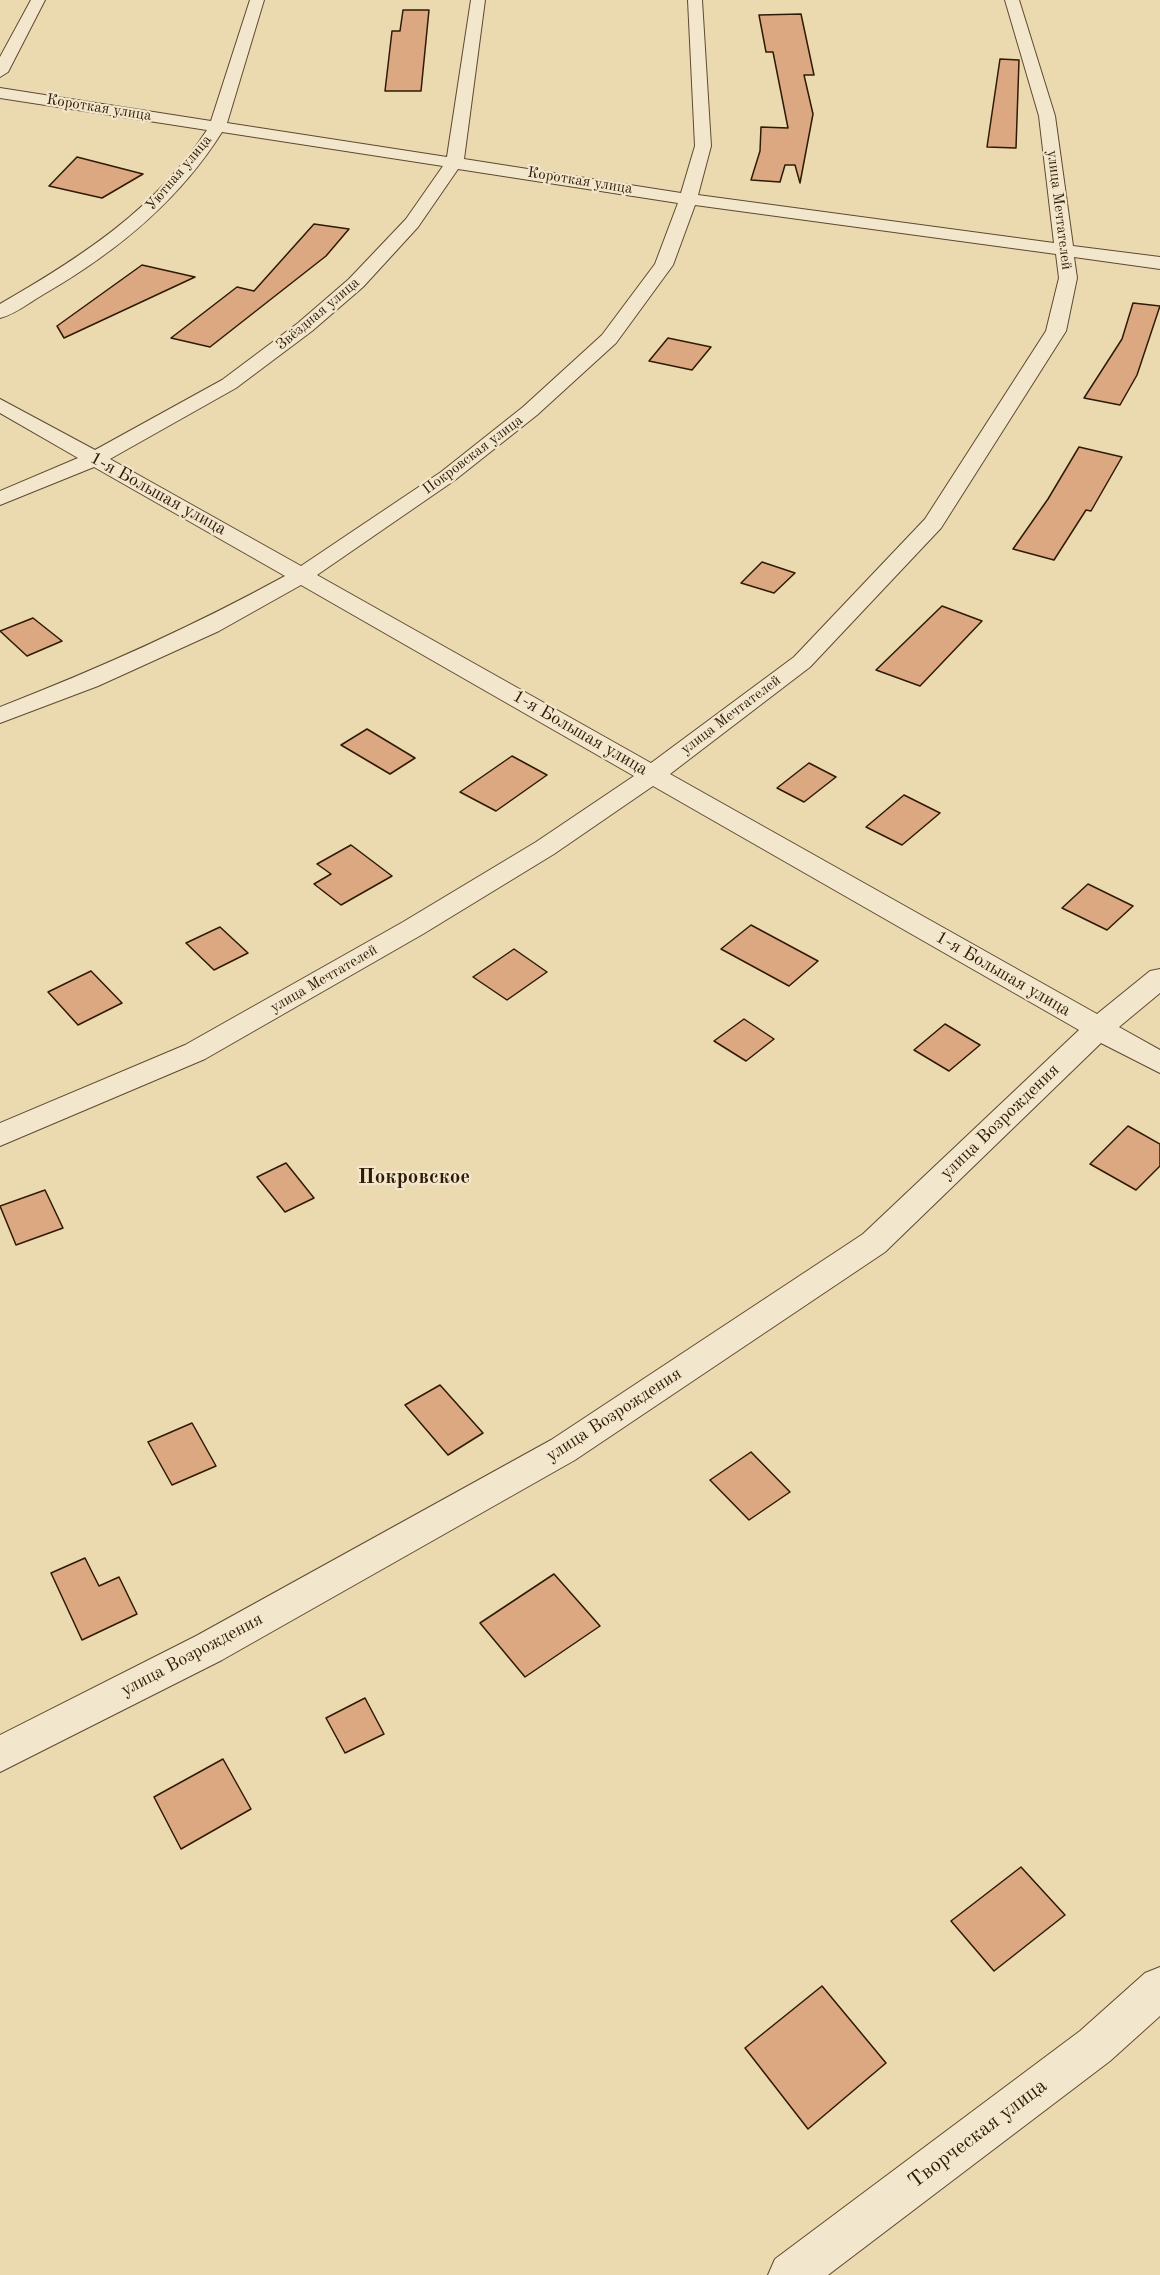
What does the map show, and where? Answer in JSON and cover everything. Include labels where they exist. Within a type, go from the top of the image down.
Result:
[{"type":"street","points":[[0,72],[38,0]]},
{"type":"street","name":"Уютная улица","points":[[0,312],[69,272],[126,231],[163,197],[202,151],[218,126],[257,0]]},
{"type":"street","name":"Звёздная улица","points":[[0,499],[94,459],[229,384],[305,327],[356,283],[412,223],[455,161],[478,0]]},
{"type":"street","name":"Покровская улица","points":[[0,716],[90,681],[211,626],[303,575],[448,476],[530,411],[609,339],[664,265],[688,199],[703,146],[695,0]]},
{"type":"street","name":"улица Мечтателей","points":[[0,1135],[195,1052],[413,928],[545,848],[652,775],[802,662],[933,523],[1056,331],[1068,278],[1047,116],[1012,0]]},
{"type":"street","name":"Короткая улица","points":[[0,93],[455,161],[688,199],[1160,263]]},
{"type":"street","name":"1-я Большая улица","points":[[0,405],[1160,1063]]},
{"type":"street","name":"улица Возрождения","points":[[0,1754],[209,1648],[563,1450],[874,1243],[1099,1028],[1160,978]]},
{"type":"street","name":"Творческая улица","points":[[791,2275],[1095,2046],[1160,1988]]},
{"type":"building","points":[[403,10],[429,10],[421,91],[385,91],[392,31],[400,31]]},
{"type":"building","points":[[801,14],[814,75],[804,75],[813,114],[800,183],[795,165],[785,165],[780,182],[751,180],[760,151],[761,127],[788,128],[773,52],[766,52],[759,15]]},
{"type":"building","points":[[1000,59],[1019,60],[1016,148],[987,147]]},
{"type":"building","points":[[77,157],[143,174],[102,198],[49,186]]},
{"type":"building","points":[[314,224],[349,229],[326,256],[210,347],[171,338],[237,287],[254,291]]},
{"type":"building","points":[[142,265],[195,277],[64,338],[57,326]]},
{"type":"building","points":[[1133,303],[1160,306],[1137,375],[1120,405],[1084,398],[1122,339]]},
{"type":"building","points":[[668,338],[711,347],[692,370],[649,361]]},
{"type":"building","points":[[1079,447],[1122,457],[1091,511],[1086,510],[1054,560],[1013,549],[1048,499]]},
{"type":"building","points":[[762,562],[795,573],[774,593],[741,583]]},
{"type":"building","points":[[942,606],[982,621],[920,686],[876,670]]},
{"type":"building","points":[[33,618],[62,641],[27,656],[0,631]]},
{"type":"building","points":[[367,729],[415,758],[390,774],[341,745]]},
{"type":"building","points":[[512,756],[547,775],[496,811],[460,792]]},
{"type":"building","points":[[809,763],[836,777],[804,802],[777,788]]},
{"type":"building","points":[[904,795],[940,813],[902,845],[866,827]]},
{"type":"building","points":[[351,845],[392,876],[341,905],[314,884],[331,874],[317,864]]},
{"type":"building","points":[[1088,884],[1133,906],[1107,930],[1062,908]]},
{"type":"building","points":[[751,925],[818,961],[789,986],[721,949]]},
{"type":"building","points":[[220,927],[248,953],[214,970],[186,943]]},
{"type":"building","points":[[514,949],[547,972],[507,1000],[473,977]]},
{"type":"building","points":[[91,971],[122,1003],[78,1025],[48,992]]},
{"type":"building","points":[[744,1019],[774,1039],[746,1061],[714,1041]]},
{"type":"building","points":[[945,1024],[980,1045],[949,1071],[914,1050]]},
{"type":"building","points":[[1128,1126],[1160,1144],[1160,1166],[1136,1190],[1090,1164]]},
{"type":"building","points":[[286,1163],[314,1198],[285,1212],[257,1177]]},
{"type":"building","points":[[45,1190],[63,1228],[16,1245],[0,1206]]},
{"type":"building","points":[[440,1385],[483,1433],[448,1455],[405,1405]]},
{"type":"building","points":[[192,1423],[216,1466],[172,1485],[148,1442]]},
{"type":"building","points":[[751,1452],[790,1492],[749,1520],[710,1480]]},
{"type":"building","points":[[85,1558],[99,1586],[119,1577],[137,1614],[82,1640],[51,1573]]},
{"type":"building","points":[[554,1574],[600,1626],[525,1677],[480,1623]]},
{"type":"building","points":[[365,1698],[384,1734],[345,1753],[326,1718]]},
{"type":"building","points":[[223,1759],[251,1809],[181,1849],[154,1797]]},
{"type":"building","points":[[1021,1867],[1065,1915],[994,1971],[951,1921]]},
{"type":"building","points":[[822,1986],[886,2063],[808,2129],[745,2048]]},
{"type":"district","name":"Покровское","points":[[414,1177]]}]
